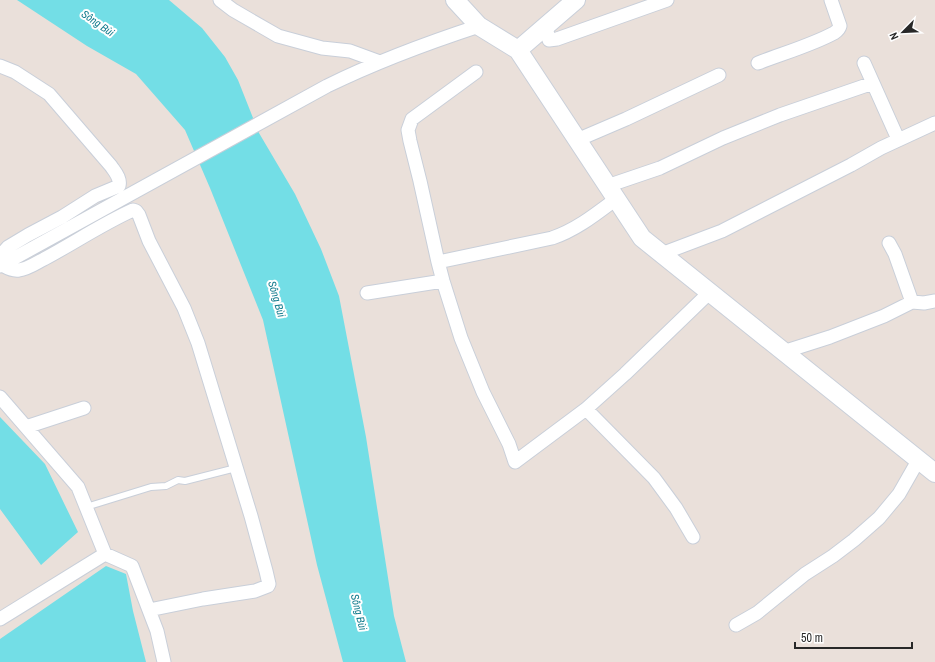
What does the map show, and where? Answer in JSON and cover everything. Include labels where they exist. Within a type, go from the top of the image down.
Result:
[{"type":"street","points":[[220,0],[278,36],[322,48],[350,51],[380,62]]},
{"type":"street","points":[[454,0],[479,26],[518,50],[642,238],[935,473]]},
{"type":"street","points":[[518,50],[576,0]]},
{"type":"street","points":[[546,26],[549,40],[557,39],[667,0]]},
{"type":"street","points":[[758,63],[809,44],[839,30],[840,26],[831,0]]},
{"type":"street","points":[[1,266],[327,86],[427,43],[479,26]]},
{"type":"street","points":[[864,63],[898,139]]},
{"type":"street","points":[[0,66],[15,72],[49,94],[111,166],[120,182],[119,186],[94,196],[8,248],[1,256],[1,266]]},
{"type":"street","points":[[476,72],[412,119],[408,130],[438,262],[461,338],[484,392],[509,444],[514,462],[586,409],[625,374],[709,293]]},
{"type":"street","points":[[577,140],[719,76]]},
{"type":"street","points":[[438,262],[561,236],[576,228],[612,193],[660,168],[723,138],[780,115],[874,83]]},
{"type":"street","points":[[661,254],[722,231],[851,165],[898,139],[935,123]]},
{"type":"street","points":[[1,266],[18,271],[26,269],[104,224],[133,210],[136,211],[139,216],[149,241],[184,308],[198,343],[236,468],[266,571],[268,586],[254,591],[203,598],[149,610]]},
{"type":"street","points":[[889,243],[895,254],[912,302]]},
{"type":"street","points":[[367,293],[443,281]]},
{"type":"street","points":[[783,352],[884,316],[912,302],[924,303],[935,301]]},
{"type":"street","points":[[0,397],[78,488],[105,554],[132,566],[157,631],[164,662]]},
{"type":"street","points":[[26,427],[84,408]]},
{"type":"street","points":[[586,409],[654,478],[676,508],[693,536]]},
{"type":"street","points":[[736,625],[757,613],[805,574],[854,540],[879,518],[899,494],[919,459]]},
{"type":"street","points":[[0,619],[105,554]]},
{"type":"lane","points":[[86,507],[151,487],[166,486],[178,480],[185,481],[236,468]]},
{"type":"water","name":"Sông Bùi","points":[[17,0],[169,0],[202,28],[225,57],[238,80],[259,133],[295,194],[321,249],[339,296],[366,437],[394,616],[406,662],[343,662],[317,565],[263,320],[185,130],[136,74],[87,46]]},
{"type":"water","points":[[0,417],[45,464],[78,532],[41,565],[0,509]]},
{"type":"water","points":[[106,566],[126,574],[133,611],[146,662],[0,662],[0,639]]}]
